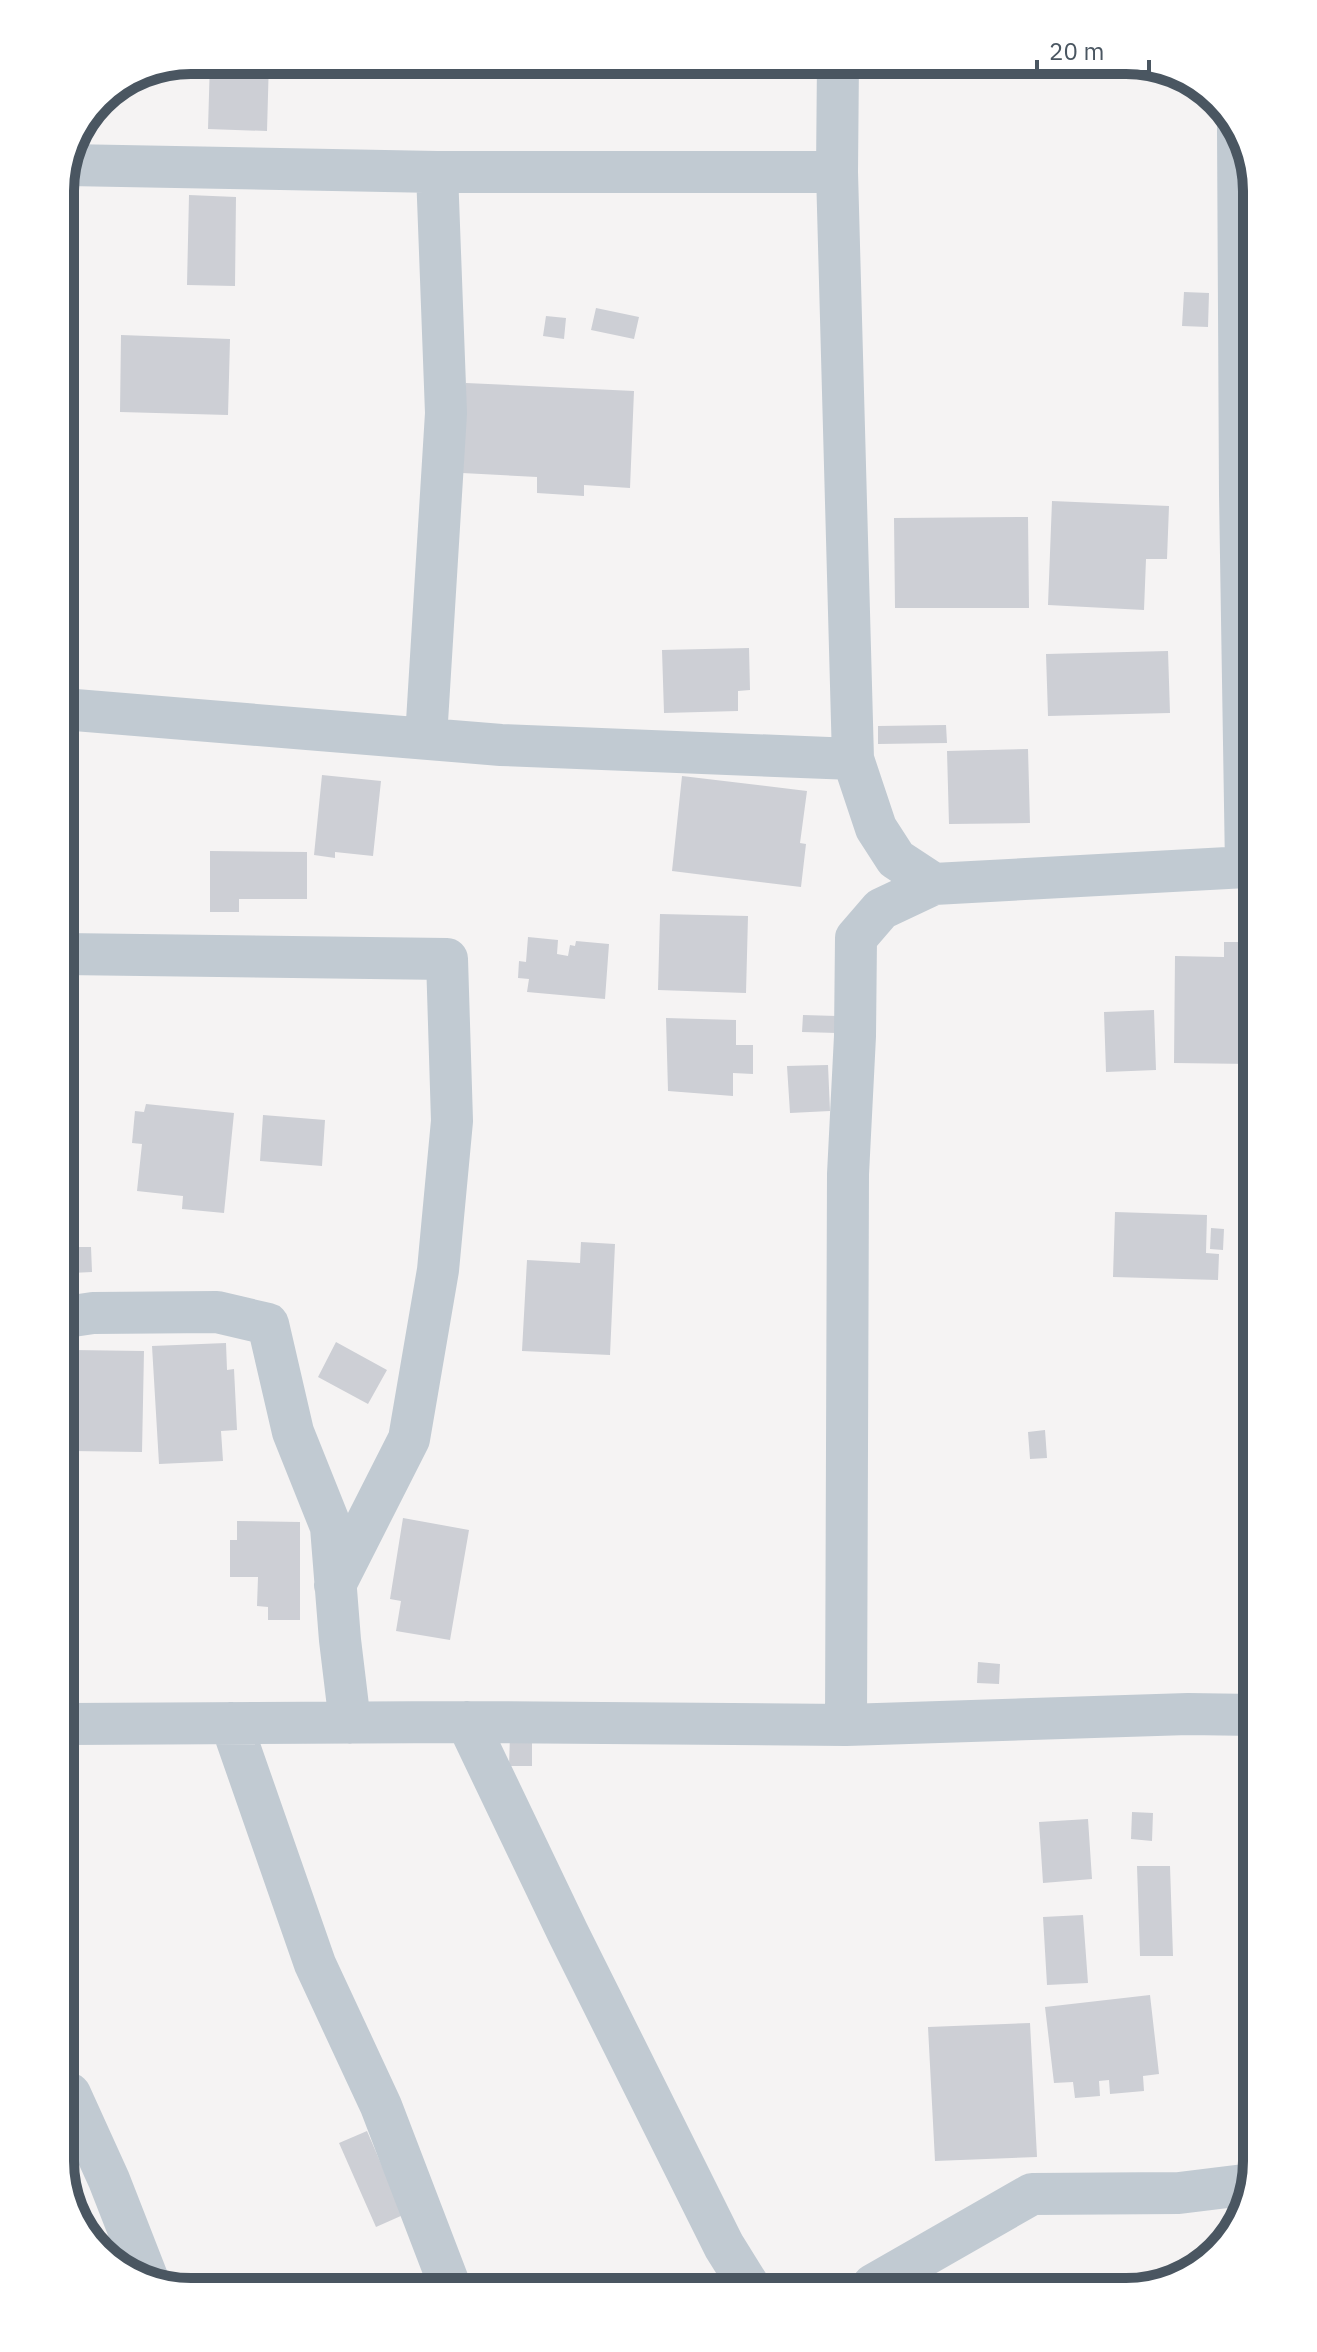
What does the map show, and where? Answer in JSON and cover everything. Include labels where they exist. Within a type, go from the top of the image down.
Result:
[{"type":"street","points":[[838,74],[837,172],[853,759],[876,828],[896,859],[934,884]]},
{"type":"street","points":[[77,165],[437,172],[837,172]]},
{"type":"street","points":[[426,738],[446,413],[437,172]]},
{"type":"street","points":[[1243,189],[1240,494],[1243,634]]},
{"type":"street","points":[[74,710],[501,745],[853,759]]},
{"type":"street","points":[[846,1725],[848,1174],[856,938],[881,909],[934,884],[1243,867]]},
{"type":"street","points":[[74,954],[447,959],[452,1121],[438,1270],[409,1439],[335,1585]]},
{"type":"street","points":[[74,1316],[217,1312],[268,1324],[293,1432],[331,1527],[350,1723]]},
{"type":"street","points":[[74,1724],[467,1722],[846,1725],[1243,1715]]},
{"type":"street","points":[[467,1722],[716,2232],[744,2278]]},
{"type":"street","points":[[231,1723],[315,1964],[381,2106],[447,2278]]},
{"type":"street","points":[[74,2103],[109,2180],[143,2268]]},
{"type":"street","points":[[885,2278],[1032,2194],[1179,2193],[1240,2185]]},
{"type":"building","points":[[210,74],[269,74],[267,131],[208,129]]},
{"type":"building","points":[[865,74],[946,74],[946,78],[865,78]]},
{"type":"building","points":[[189,195],[236,197],[235,286],[187,285]]},
{"type":"building","points":[[1184,292],[1209,293],[1208,327],[1182,326]]},
{"type":"building","points":[[596,308],[639,317],[634,339],[591,330]]},
{"type":"building","points":[[546,316],[566,318],[564,339],[543,336]]},
{"type":"building","points":[[121,335],[230,339],[228,415],[120,412]]},
{"type":"building","points":[[466,383],[634,391],[630,488],[584,485],[584,496],[537,493],[537,477],[462,473]]},
{"type":"building","points":[[1052,501],[1169,506],[1167,559],[1146,559],[1144,610],[1048,605]]},
{"type":"building","points":[[1028,517],[1029,608],[895,608],[894,518]]},
{"type":"building","points":[[749,648],[750,690],[738,691],[738,711],[664,713],[662,650]]},
{"type":"building","points":[[1168,651],[1170,713],[1048,716],[1046,654]]},
{"type":"building","points":[[946,725],[947,743],[878,744],[878,726]]},
{"type":"building","points":[[1028,749],[1030,823],[949,824],[947,751]]},
{"type":"building","points":[[322,775],[381,781],[373,856],[335,852],[335,858],[314,855]]},
{"type":"building","points":[[682,776],[807,791],[800,843],[806,844],[801,887],[672,871]]},
{"type":"building","points":[[210,851],[307,852],[307,899],[239,899],[239,912],[210,912]]},
{"type":"building","points":[[660,914],[748,916],[746,993],[658,990]]},
{"type":"building","points":[[528,937],[558,940],[557,954],[568,956],[570,945],[575,946],[576,941],[609,944],[605,999],[527,992],[529,979],[518,978],[519,961],[526,962]]},
{"type":"building","points":[[1224,942],[1243,942],[1243,1064],[1174,1063],[1175,956],[1224,957]]},
{"type":"building","points":[[1154,1010],[1156,1070],[1106,1072],[1104,1012]]},
{"type":"building","points":[[803,1015],[837,1016],[837,1033],[802,1032]]},
{"type":"building","points":[[666,1018],[736,1020],[736,1045],[753,1045],[753,1074],[733,1073],[733,1096],[668,1091]]},
{"type":"building","points":[[828,1065],[830,1111],[790,1113],[787,1066]]},
{"type":"building","points":[[146,1104],[234,1113],[224,1213],[182,1209],[183,1196],[137,1191],[142,1144],[132,1143],[135,1111],[144,1112]]},
{"type":"building","points":[[263,1115],[325,1120],[322,1166],[260,1161]]},
{"type":"building","points":[[1115,1212],[1207,1215],[1206,1253],[1219,1254],[1218,1280],[1113,1277]]},
{"type":"building","points":[[1211,1228],[1224,1229],[1223,1250],[1210,1249]]},
{"type":"building","points":[[581,1242],[615,1244],[610,1355],[522,1351],[527,1260],[580,1263]]},
{"type":"building","points":[[74,1247],[91,1247],[92,1272],[74,1273]]},
{"type":"building","points":[[336,1342],[387,1370],[368,1404],[318,1377]]},
{"type":"building","points":[[226,1343],[227,1370],[234,1369],[237,1430],[221,1431],[223,1461],[159,1464],[152,1346]]},
{"type":"building","points":[[74,1350],[144,1351],[142,1452],[74,1451]]},
{"type":"building","points":[[1045,1430],[1047,1458],[1030,1459],[1028,1432]]},
{"type":"building","points":[[403,1518],[469,1530],[450,1640],[396,1631],[401,1601],[390,1599]]},
{"type":"building","points":[[237,1521],[300,1522],[300,1620],[268,1620],[268,1607],[257,1606],[258,1577],[230,1577],[230,1540],[237,1540]]},
{"type":"building","points":[[978,1662],[1000,1664],[999,1684],[977,1683]]},
{"type":"building","points":[[510,1735],[532,1735],[532,1766],[509,1766]]},
{"type":"building","points":[[1132,1812],[1153,1813],[1152,1841],[1131,1839]]},
{"type":"building","points":[[1088,1819],[1092,1879],[1043,1883],[1039,1822]]},
{"type":"building","points":[[1137,1866],[1170,1866],[1173,1956],[1140,1956]]},
{"type":"building","points":[[1083,1915],[1088,1983],[1047,1985],[1043,1917]]},
{"type":"building","points":[[1150,1995],[1159,2074],[1143,2076],[1144,2091],[1110,2094],[1109,2080],[1099,2081],[1100,2096],[1075,2098],[1073,2082],[1054,2083],[1045,2007]]},
{"type":"building","points":[[1030,2023],[1037,2157],[935,2161],[928,2027]]},
{"type":"building","points":[[367,2131],[403,2215],[376,2227],[339,2143]]}]
